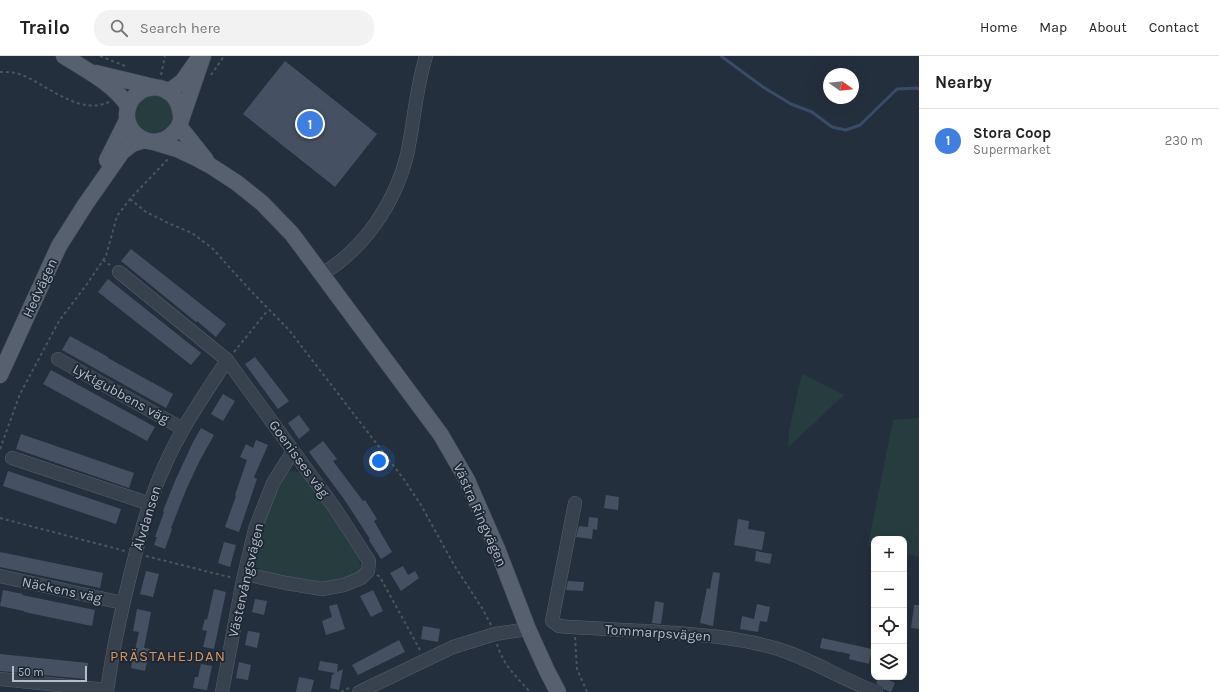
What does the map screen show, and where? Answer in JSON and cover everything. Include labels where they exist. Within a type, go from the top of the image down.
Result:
[{"type":"main road","points":[[64,56],[89,72],[124,80],[161,85],[178,101],[180,121]]},
{"type":"main road","name":"Hedvägen","points":[[85,205],[128,113],[133,98],[139,92],[146,89],[182,82],[202,56]]},
{"type":"main road","name":"Hedvägen","points":[[0,375],[59,246],[85,205],[122,152],[132,144],[162,140],[175,132],[192,89],[202,56]]},
{"type":"main road","points":[[124,80],[131,128],[137,135],[150,141]]},
{"type":"main road","name":"Västra Ringvägen","points":[[180,121],[211,166]]},
{"type":"main road","name":"Västra Ringvägen","points":[[150,141],[177,149],[211,166],[237,183],[262,204],[292,234],[322,274],[441,435],[468,480],[498,551],[528,629],[558,692]]},
{"type":"street","points":[[322,274],[349,254],[365,237],[379,220],[395,191],[406,155],[425,56]]},
{"type":"street","name":"Goenisses väg","points":[[119,272],[227,360],[334,507],[369,561],[368,571]]},
{"type":"street","name":"Lyktgubbens väg","points":[[58,359],[183,429]]},
{"type":"street","name":"Älvdansen","points":[[107,691],[114,647],[136,553],[150,504],[164,465],[183,429],[227,360]]},
{"type":"street","name":"Västervångsvägen","points":[[222,692],[244,577],[255,529],[273,482],[292,451]]},
{"type":"street","points":[[12,458],[150,504]]},
{"type":"street","name":"Tommarpsvägen","points":[[574,503],[552,621],[559,626],[690,634],[744,641],[782,651],[810,661],[876,692]]},
{"type":"street","points":[[244,577],[322,589],[344,585],[361,578],[368,571]]},
{"type":"street","name":"Näckens väg","points":[[0,576],[124,603]]},
{"type":"street","points":[[359,692],[493,630],[528,629]]},
{"type":"street","points":[[0,679],[107,691]]},
{"type":"path","points":[[0,72],[20,74],[72,102],[91,106],[107,103],[115,98],[124,80],[109,60],[100,56]]},
{"type":"path","points":[[161,85],[165,56]]},
{"type":"path","points":[[210,76],[224,56]]},
{"type":"path","points":[[0,449],[20,394],[32,369],[59,321],[106,256],[117,216],[130,199],[177,149]]},
{"type":"path","points":[[130,199],[146,212],[168,224],[192,233],[212,248],[268,310],[289,330],[403,478],[421,505],[454,565],[482,608],[493,630],[500,654],[508,667],[530,692]]},
{"type":"path","points":[[227,360],[242,344],[268,310]]},
{"type":"path","points":[[0,518],[136,553],[244,577]]},
{"type":"path","points":[[368,571],[380,577],[426,660]]},
{"type":"path","points":[[574,627],[577,669],[587,692]]},
{"type":"green space","points":[[158,92],[174,104],[174,125],[155,137],[135,126],[134,111],[136,102],[143,97]]},
{"type":"green space","points":[[802,374],[844,395],[788,447],[789,430]]},
{"type":"green space","points":[[919,418],[919,557],[907,555],[907,536],[871,536],[871,546],[868,546],[893,420]]},
{"type":"green space","points":[[290,471],[301,472],[359,559],[361,569],[352,577],[316,583],[265,573],[255,566],[254,557],[268,512],[278,489]]},
{"type":"building","points":[[285,61],[377,134],[335,187],[243,114]]},
{"type":"building","points":[[131,249],[226,324],[216,337],[121,261]]},
{"type":"building","points":[[108,279],[201,353],[191,365],[98,292]]},
{"type":"building","points":[[70,336],[173,394],[166,408],[62,350]]},
{"type":"building","points":[[255,357],[289,401],[278,409],[245,364]]},
{"type":"building","points":[[51,370],[155,427],[147,441],[43,384]]},
{"type":"building","points":[[223,394],[235,401],[223,421],[211,414]]},
{"type":"building","points":[[299,415],[310,430],[299,439],[288,423]]},
{"type":"building","points":[[201,428],[214,435],[186,490],[171,528],[172,529],[165,549],[154,545],[157,537],[155,537],[164,512],[163,511],[175,481]]},
{"type":"building","points":[[21,434],[134,473],[129,488],[16,449]]},
{"type":"building","points":[[256,440],[268,445],[254,477],[257,479],[239,532],[225,527],[247,460],[240,457],[246,444],[253,448]]},
{"type":"building","points":[[323,441],[337,459],[333,461],[363,501],[365,500],[377,519],[374,521],[392,552],[381,559],[344,499],[309,452]]},
{"type":"building","points":[[8,471],[121,509],[116,524],[3,486]]},
{"type":"building","points":[[606,495],[619,497],[618,510],[604,508]]},
{"type":"building","points":[[589,517],[598,518],[597,530],[593,529],[592,539],[576,537],[579,526],[588,527]]},
{"type":"building","points":[[738,519],[749,521],[748,529],[765,532],[762,550],[734,545]]},
{"type":"building","points":[[224,542],[236,545],[230,567],[218,563]]},
{"type":"building","points":[[756,551],[772,554],[770,564],[755,561]]},
{"type":"building","points":[[0,552],[103,573],[100,588],[0,567]]},
{"type":"building","points":[[403,566],[408,575],[415,571],[419,578],[401,591],[390,573]]},
{"type":"building","points":[[146,571],[159,574],[153,597],[140,594]]},
{"type":"building","points":[[713,572],[720,573],[713,626],[700,623],[707,588],[710,589]]},
{"type":"building","points":[[568,581],[584,582],[583,591],[566,590]]},
{"type":"building","points":[[214,589],[226,592],[214,649],[203,647],[207,631],[202,630],[205,619],[207,620]]},
{"type":"building","points":[[3,590],[95,610],[92,626],[0,606]]},
{"type":"building","points":[[373,590],[383,611],[371,617],[360,596]]},
{"type":"building","points":[[255,599],[267,601],[264,615],[252,612]]},
{"type":"building","points":[[655,601],[664,603],[661,624],[652,623]]},
{"type":"building","points":[[337,604],[345,629],[326,635],[322,621],[332,617],[329,606]]},
{"type":"building","points":[[757,604],[770,607],[767,622],[760,621],[758,632],[740,629],[742,616],[754,619]]},
{"type":"building","points":[[914,605],[919,605],[919,629],[911,628]]},
{"type":"building","points":[[137,609],[151,612],[144,648],[150,649],[145,671],[131,668],[139,632],[133,631]]},
{"type":"building","points":[[423,626],[440,629],[438,642],[421,639]]},
{"type":"building","points":[[248,631],[260,633],[257,648],[245,645]]},
{"type":"building","points":[[822,638],[871,649],[869,664],[849,659],[850,654],[820,648]]},
{"type":"building","points":[[399,640],[405,652],[358,675],[352,665]]},
{"type":"building","points":[[0,654],[88,663],[86,679],[0,671]]},
{"type":"building","points":[[320,661],[338,664],[337,672],[343,669],[339,690],[330,688],[332,675],[335,673],[318,670]]},
{"type":"building","points":[[239,662],[251,665],[248,680],[236,678]]},
{"type":"building","points":[[201,664],[212,666],[207,690],[193,688],[195,677],[198,677]]},
{"type":"building","points":[[299,677],[314,680],[311,692],[296,692]]},
{"type":"building","points":[[878,680],[889,680],[895,683],[891,692],[883,689],[876,683]]},
{"type":"waterway","points":[[721,56],[763,87],[791,104],[812,112],[832,127],[846,130],[860,125],[897,89],[919,89]]},
{"type":"place","name":"Stora Coop","points":[[310,124]]},
{"type":"district","name":"PRÄSTAHEJDAN","points":[[168,656]]}]
